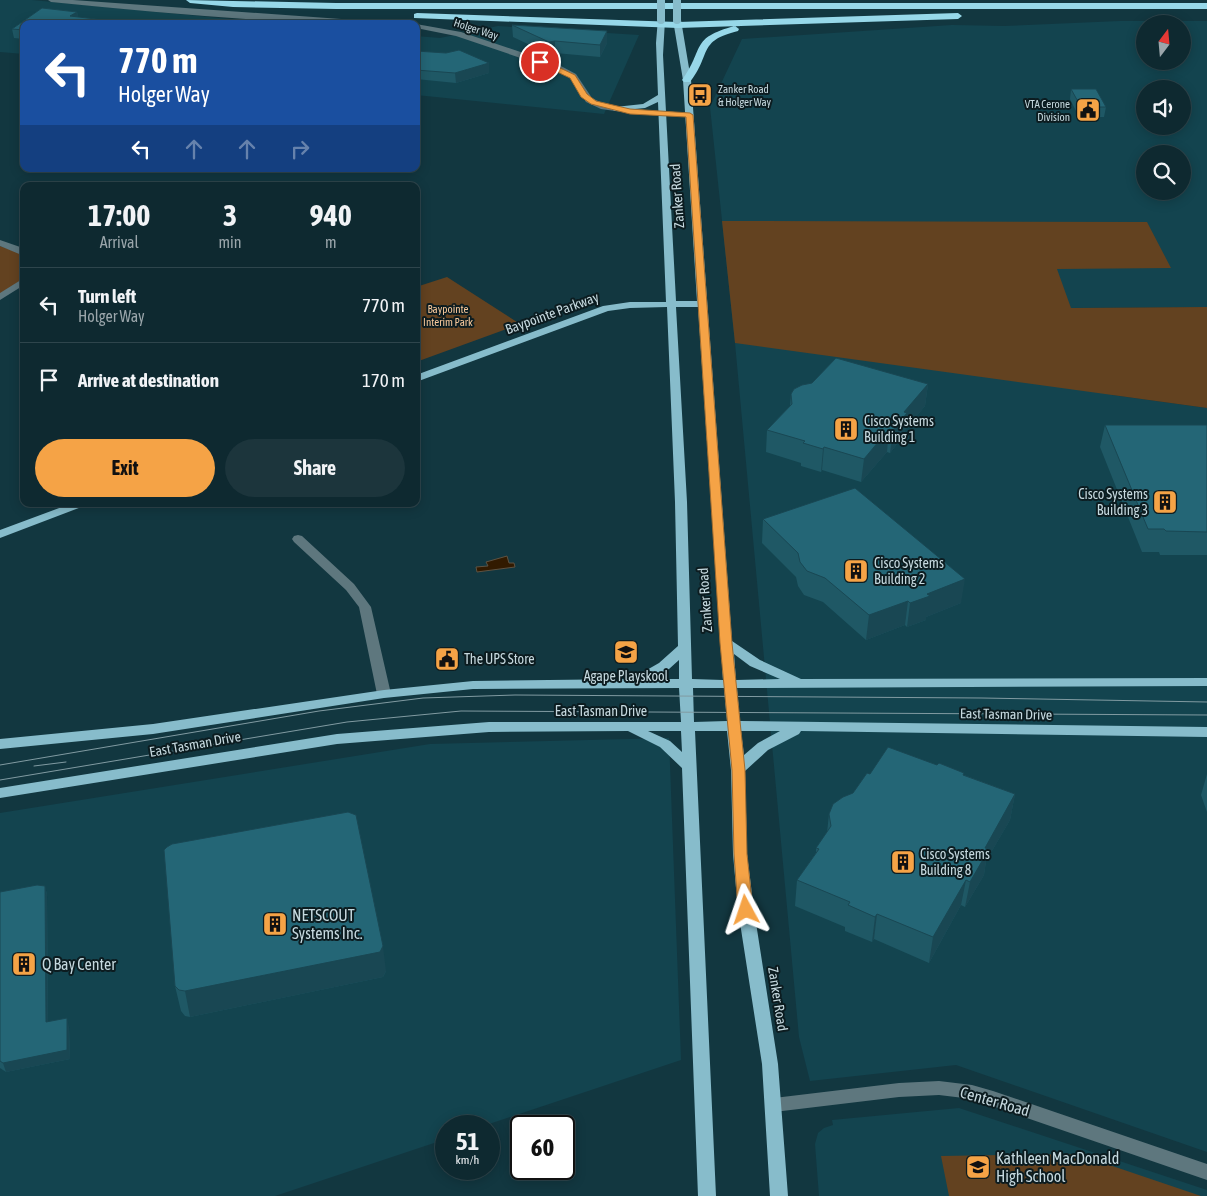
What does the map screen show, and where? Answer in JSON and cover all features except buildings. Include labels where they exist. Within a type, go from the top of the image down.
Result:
[{"type":"highway","points":[[190,0],[285,10],[601,23],[778,23],[959,16],[1110,6]]},
{"type":"highway","points":[[313,0],[654,0]]},
{"type":"highway","points":[[221,3],[336,6],[1207,6]]},
{"type":"highway","points":[[601,23],[645,28],[659,36]]},
{"type":"highway","points":[[687,80],[695,72],[703,46],[713,37],[730,30],[778,23]]},
{"type":"main road","name":"Zanker Road","points":[[661,0],[659,36],[682,502],[686,684],[707,1196]]},
{"type":"main road","name":"Zanker Road","points":[[676,0],[690,115],[729,684],[738,770],[740,854],[746,910],[770,1064],[774,1105],[778,1196]]},
{"type":"main road","points":[[615,109],[645,106],[663,96]]},
{"type":"main road","name":"Baypointe Parkway","points":[[420,377],[606,308],[630,305],[703,304]]},
{"type":"main road","points":[[0,534],[72,507]]},
{"type":"main road","points":[[726,643],[755,663],[803,684]]},
{"type":"main road","points":[[635,683],[664,666],[686,646]]},
{"type":"main road","name":"East Tasman Drive","points":[[0,744],[197,724],[384,694],[473,686],[635,683],[1207,682]]},
{"type":"main road","name":"East Tasman Drive","points":[[0,793],[337,739],[431,730],[489,727],[733,726],[1207,732]]},
{"type":"main road","points":[[625,727],[661,741],[674,750],[690,767]]},
{"type":"main road","points":[[738,770],[761,746],[780,736],[805,727]]},
{"type":"street","points":[[51,0],[136,8],[321,20]]},
{"type":"street","name":"Holger Way","points":[[420,27],[458,34],[556,67],[572,76],[589,100],[615,109],[690,115]]},
{"type":"street","points":[[0,244],[20,251]]},
{"type":"street","points":[[0,297],[20,284]]},
{"type":"street","points":[[298,539],[350,587],[365,606],[384,694]]},
{"type":"street","name":"Center Road","points":[[774,1105],[899,1090],[956,1089],[993,1098],[1207,1172]]},
{"type":"shaded area","points":[[0,0],[32,0],[240,20],[20,20],[20,54],[0,52]]},
{"type":"shaded area","points":[[1136,21],[1136,70],[1191,70],[1191,21],[1207,21],[1207,307],[1071,308],[1112,395],[1207,408],[1207,1152],[956,1065],[810,1081],[799,1037],[735,343],[710,107],[742,39],[952,25],[1004,26]]},
{"type":"shaded area","points":[[498,26],[639,35],[604,114],[420,95],[420,36],[440,38]]},
{"type":"shaded area","points":[[507,556],[509,563],[514,563],[515,567],[477,572],[476,567],[488,566],[486,562]]},
{"type":"shaded area","points":[[669,738],[681,1060],[516,1115],[510,1115],[510,1117],[500,1120],[500,1115],[435,1115],[435,1143],[275,1196],[0,1196],[0,813],[430,744]]},
{"type":"shaded area","name":"Kathleen MacDonald High School","points":[[959,1108],[1207,1190],[1207,1196],[819,1196],[815,1144],[818,1133],[824,1128],[833,1125],[832,1120]]},
{"type":"green space","points":[[722,221],[1147,222],[1171,268],[1057,269],[1071,308],[1207,307],[1207,408],[735,343]]},
{"type":"green space","points":[[0,246],[20,255],[20,281],[0,295]]},
{"type":"green space","name":"Baypointe Interim Park","points":[[447,277],[520,324],[420,361],[420,286]]},
{"type":"green space","points":[[1077,1154],[1201,1196],[949,1196],[941,1156]]},
{"type":"tram line","points":[[0,765],[319,711],[423,698],[515,695],[982,698],[1207,702]]},
{"type":"tram line","points":[[0,780],[347,722],[461,711],[1207,715]]},
{"type":"tram line","points":[[34,766],[66,762]]},
{"type":"place","name":"Zanker Road & Holger Way","points":[[700,95]]},
{"type":"place","name":"VTA Cerone Division","points":[[1088,110]]},
{"type":"place","name":"Cisco Systems Building 1","points":[[846,429]]},
{"type":"place","name":"Cisco Systems Building 3","points":[[1165,502]]},
{"type":"place","name":"Cisco Systems Building 2","points":[[856,571]]},
{"type":"place","name":"Agape Playskool","points":[[626,652]]},
{"type":"place","name":"The UPS Store","points":[[447,659]]},
{"type":"place","name":"Cisco Systems Building 8","points":[[903,862]]},
{"type":"place","name":"NETSCOUT Systems Inc.","points":[[275,924]]},
{"type":"place","name":"Q Bay Center","points":[[24,964]]},
{"type":"place","name":"Kathleen MacDonald High School","points":[[978,1167]]},
{"type":"route","points":[[540,62],[556,67],[572,76],[577,81],[584,95],[594,103],[630,111],[690,115],[729,684],[738,770],[740,854],[746,910]]}]
